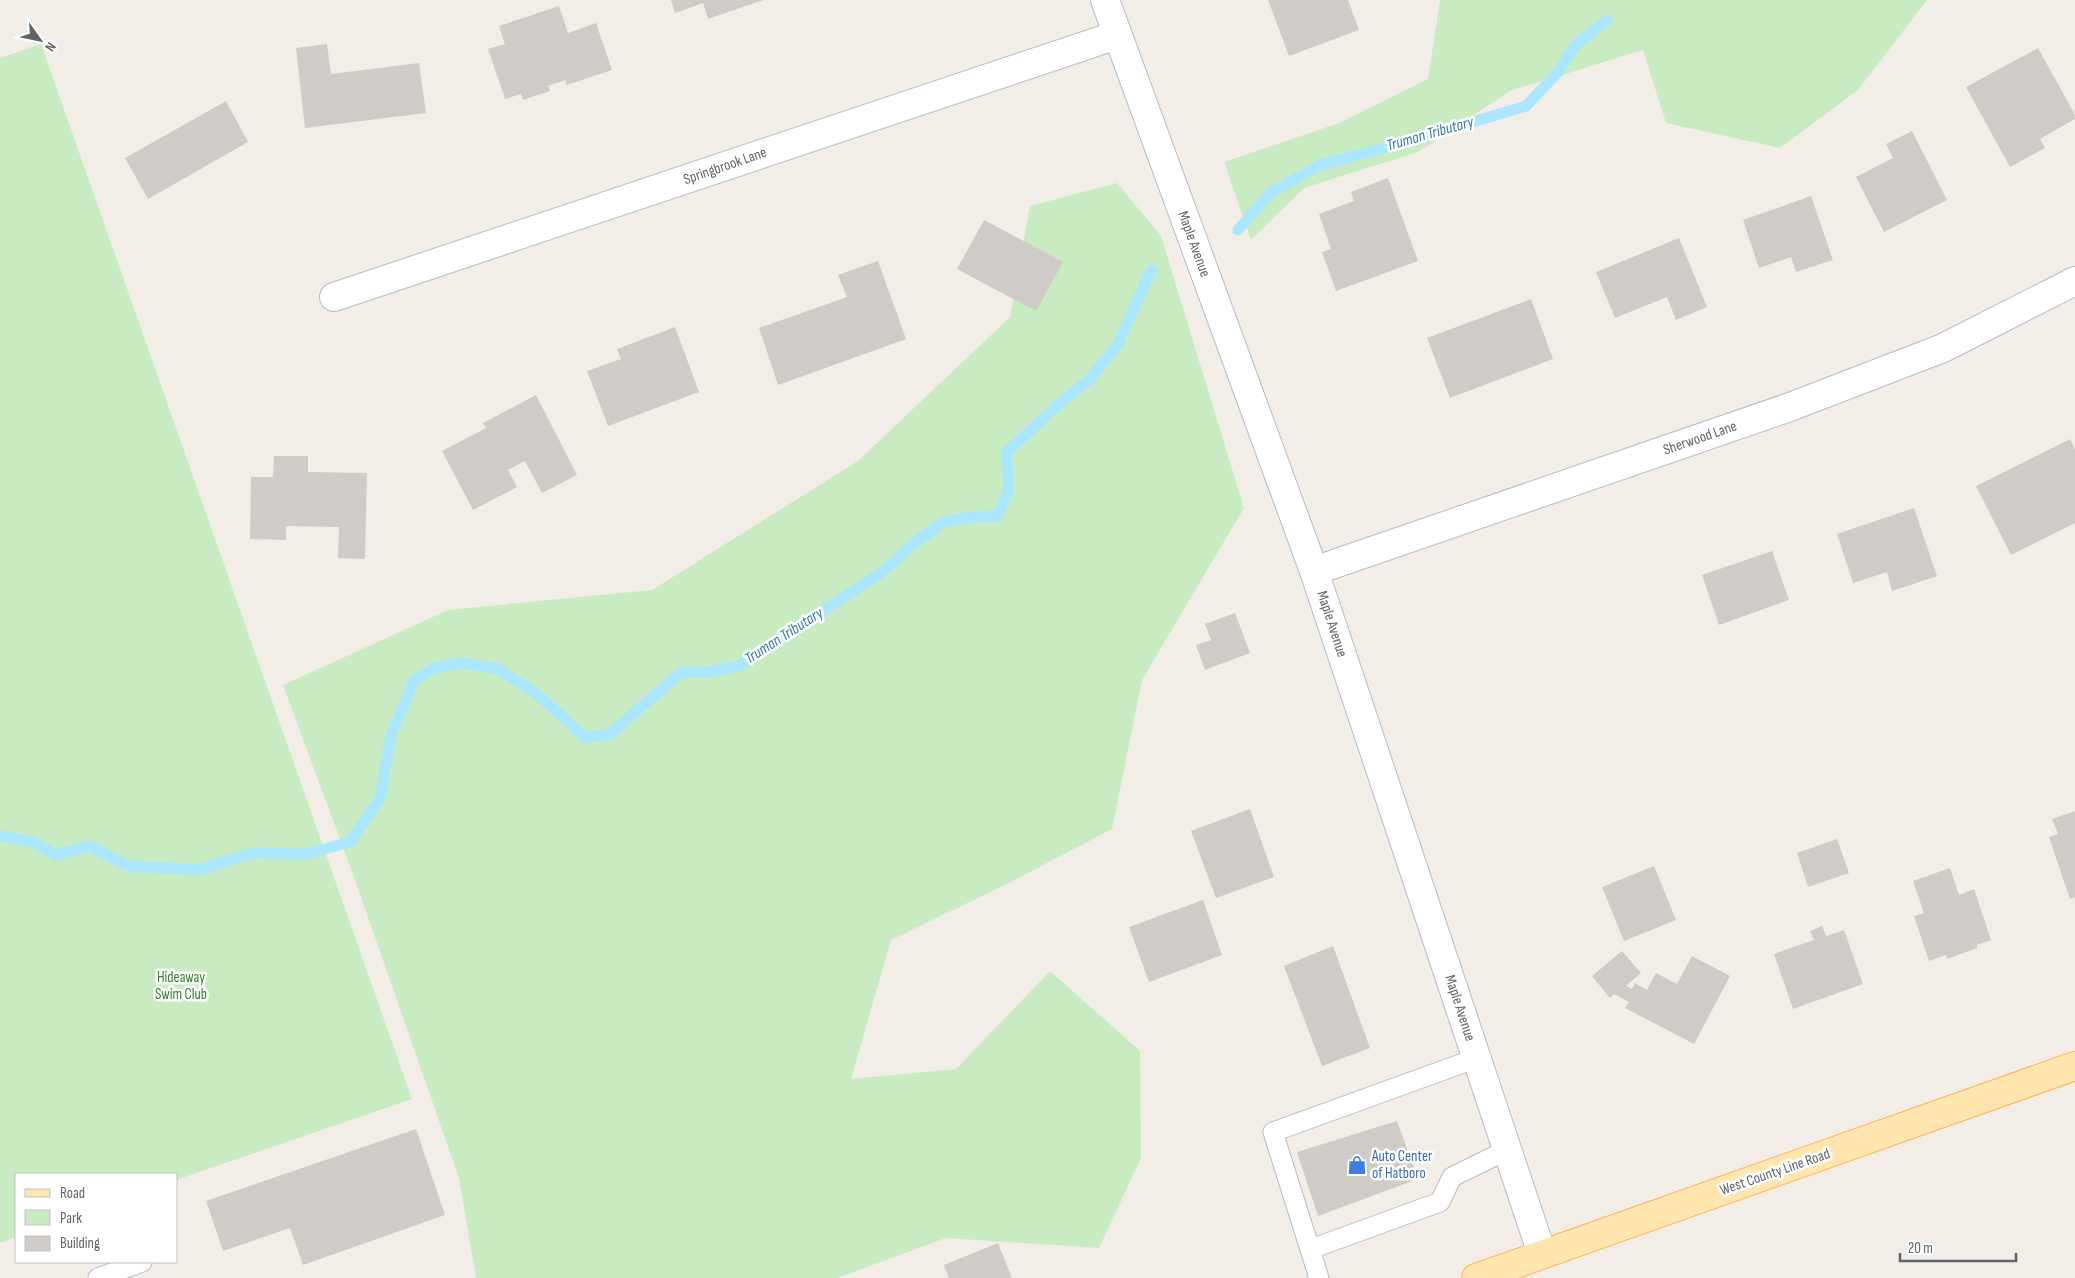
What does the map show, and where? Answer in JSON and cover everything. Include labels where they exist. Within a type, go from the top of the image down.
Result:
[{"type":"main road","name":"West County Line Road","points":[[1476,1278],[2075,1066]]},
{"type":"street","name":"Maple Avenue","points":[[1105,0],[1314,571],[1542,1254]]},
{"type":"street","name":"Springbrook Lane","points":[[334,297],[1117,35]]},
{"type":"street","name":"Sherwood Lane","points":[[1314,571],[1808,400],[1943,348],[2075,281]]},
{"type":"lane","points":[[1319,1278],[1273,1132],[1477,1058]]},
{"type":"lane","points":[[1311,1249],[1440,1202],[1452,1177],[1507,1150]]},
{"type":"lane","points":[[98,1278],[139,1263]]},
{"type":"green space","points":[[1440,0],[1927,0],[1858,90],[1780,148],[1666,123],[1643,50],[1510,91],[1418,152],[1304,188],[1251,240],[1224,162],[1339,123],[1428,79]]},
{"type":"green space","name":"Hideaway Swim Club","points":[[41,44],[412,1099],[178,1179],[178,1173],[15,1173],[15,1237],[0,1243],[0,58]]},
{"type":"green space","points":[[1117,183],[1161,236],[1244,508],[1142,680],[1112,829],[1009,883],[891,940],[851,1079],[956,1069],[1050,971],[1140,1051],[1141,1158],[1099,1248],[946,1238],[837,1278],[476,1278],[459,1178],[355,880],[283,685],[448,610],[652,590],[858,461],[1010,317],[1030,206]]},
{"type":"building","points":[[671,0],[763,0],[708,19],[703,3],[675,13]]},
{"type":"building","points":[[1268,0],[1348,0],[1359,30],[1289,56]]},
{"type":"building","points":[[559,6],[568,33],[596,23],[612,70],[567,85],[565,80],[548,86],[550,91],[523,100],[521,94],[505,99],[488,49],[505,44],[499,26]]},
{"type":"building","points":[[327,44],[331,74],[419,63],[426,113],[305,128],[296,48]]},
{"type":"building","points":[[2038,48],[2075,115],[2075,119],[2040,139],[2045,148],[2010,167],[1966,87]]},
{"type":"building","points":[[226,101],[248,142],[148,199],[125,158]]},
{"type":"building","points":[[1912,131],[1947,200],[1884,232],[1856,177],[1893,158],[1886,144]]},
{"type":"building","points":[[1388,178],[1418,261],[1336,291],[1322,252],[1331,249],[1319,214],[1354,201],[1351,192]]},
{"type":"building","points":[[1811,196],[1833,260],[1796,272],[1791,257],[1759,268],[1743,220]]},
{"type":"building","points":[[984,220],[1063,262],[1036,311],[957,269]]},
{"type":"building","points":[[1679,238],[1707,307],[1676,320],[1667,297],[1615,318],[1596,272]]},
{"type":"building","points":[[878,261],[906,339],[778,385],[759,328],[847,297],[838,275]]},
{"type":"building","points":[[1531,299],[1553,359],[1450,398],[1427,338]]},
{"type":"building","points":[[675,327],[699,392],[608,426],[587,371],[621,359],[617,349]]},
{"type":"building","points":[[536,395],[577,475],[542,493],[525,461],[508,470],[517,487],[473,510],[442,451],[486,428],[483,423]]},
{"type":"building","points":[[2070,439],[2075,449],[2075,523],[2011,555],[1976,486]]},
{"type":"building","points":[[274,456],[308,456],[308,472],[367,473],[365,559],[338,558],[339,527],[286,526],[286,540],[250,539],[251,477],[273,477]]},
{"type":"building","points":[[1914,508],[1937,576],[1892,591],[1887,572],[1853,583],[1837,534]]},
{"type":"building","points":[[1772,551],[1789,600],[1719,625],[1702,575]]},
{"type":"building","points":[[1235,613],[1250,653],[1205,670],[1196,645],[1211,640],[1205,624]]},
{"type":"building","points":[[1250,809],[1274,877],[1216,898],[1191,831]]},
{"type":"building","points":[[2075,811],[2075,897],[2070,899],[2049,837],[2058,834],[2052,819]]},
{"type":"building","points":[[1837,839],[1849,873],[1808,887],[1797,853]]},
{"type":"building","points":[[1654,866],[1676,920],[1624,941],[1602,887]]},
{"type":"building","points":[[1950,868],[1959,895],[1974,889],[1991,940],[1977,945],[1977,948],[1947,959],[1946,955],[1929,961],[1914,916],[1924,913],[1913,881]]},
{"type":"building","points":[[1203,900],[1222,955],[1149,982],[1129,927]]},
{"type":"building","points":[[1822,926],[1826,936],[1844,930],[1863,984],[1793,1009],[1774,954],[1814,940],[1810,931]]},
{"type":"building","points":[[1333,946],[1370,1048],[1322,1066],[1284,966]]},
{"type":"building","points":[[1622,951],[1641,973],[1626,986],[1632,989],[1635,983],[1647,990],[1656,973],[1677,984],[1692,956],[1730,976],[1694,1044],[1625,1008],[1629,1002],[1614,994],[1610,998],[1592,976]]},
{"type":"building","name":"Auto Center of Hatboro","points":[[1397,1121],[1418,1179],[1318,1216],[1297,1152]]},
{"type":"building","points":[[416,1129],[445,1215],[303,1265],[290,1228],[223,1251],[206,1201]]},
{"type":"building","points":[[998,1243],[1012,1278],[949,1278],[944,1265]]},
{"type":"waterway","name":"Truman Tributary","points":[[1238,230],[1270,193],[1320,165],[1403,143],[1526,106],[1558,72],[1576,44],[1607,20]]},
{"type":"waterway","name":"Truman Tributary","points":[[0,836],[32,842],[56,855],[89,846],[128,866],[199,870],[252,853],[306,854],[350,842],[380,798],[391,735],[414,680],[434,668],[461,663],[498,669],[538,695],[585,738],[610,734],[680,673],[709,672],[738,666],[882,572],[911,546],[943,522],[972,517],[997,516],[1009,489],[1006,453],[1055,407],[1090,379],[1118,344],[1151,270]]},
{"type":"place","name":"Auto Center of Hatboro","points":[[1357,1165]]}]
